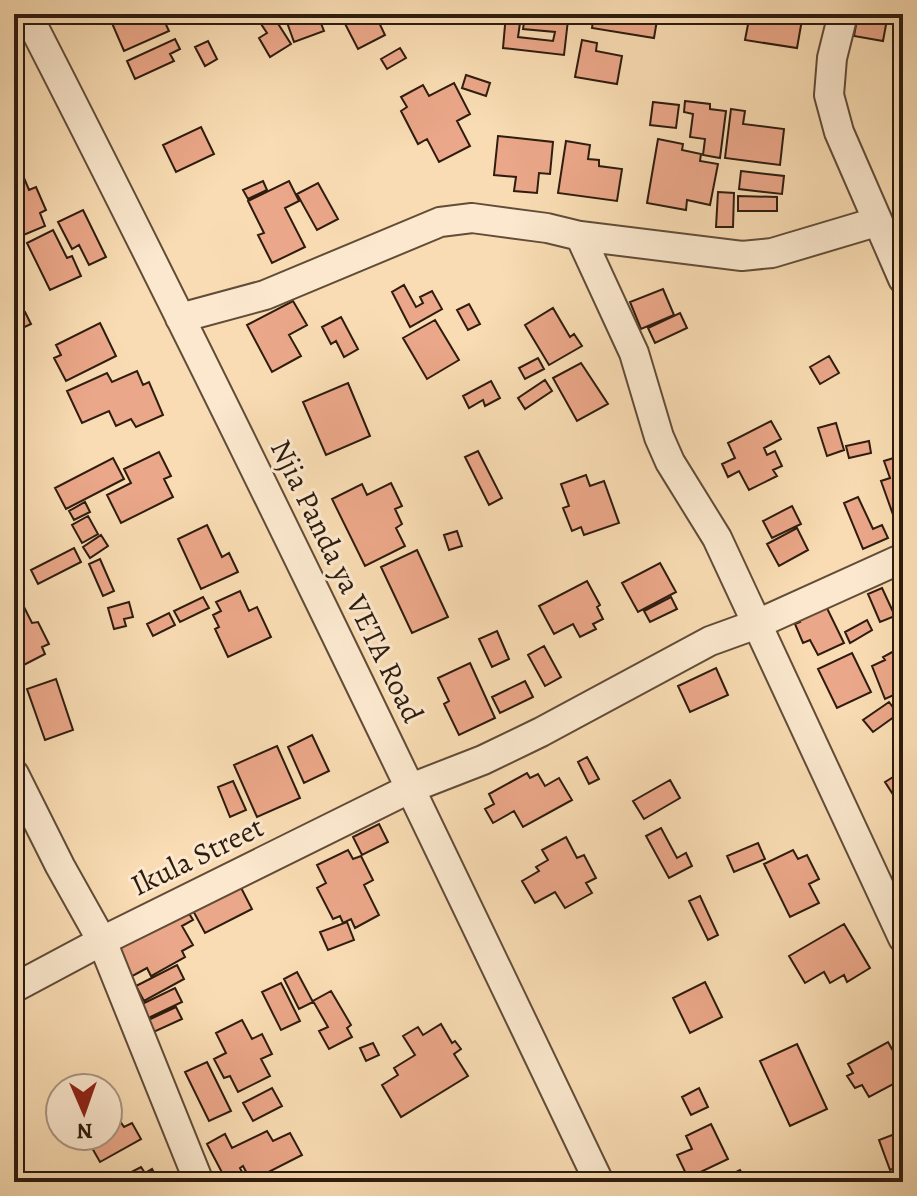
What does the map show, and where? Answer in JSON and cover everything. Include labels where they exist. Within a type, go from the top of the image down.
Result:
[{"type":"street","points":[[14,22],[28,14]]},
{"type":"street","name":"Njia Panda ya VETA Road","points":[[28,14],[411,788],[599,1182]]},
{"type":"street","points":[[843,14],[832,58],[829,95],[839,132],[903,279]]},
{"type":"street","points":[[180,318],[265,295],[456,218],[547,228],[580,236],[701,252],[757,256],[876,222]]},
{"type":"street","points":[[580,236],[634,353],[659,437],[670,462],[717,538],[903,938]]},
{"type":"street","name":"Ikula Street","points":[[14,988],[411,788],[483,760],[710,641],[757,624],[903,558]]},
{"type":"street","points":[[14,774],[102,941],[199,1182]]},
{"type":"building","points":[[108,14],[161,14],[169,31],[124,51]]},
{"type":"building","points":[[264,14],[272,21],[275,19],[291,44],[270,57],[259,38],[267,33],[257,18]]},
{"type":"building","points":[[284,14],[318,16],[324,31],[294,42]]},
{"type":"building","points":[[340,14],[375,14],[385,35],[358,49]]},
{"type":"building","points":[[506,14],[521,16],[518,37],[553,41],[555,32],[523,29],[525,16],[568,20],[564,55],[503,48]]},
{"type":"building","points":[[594,14],[658,14],[654,38],[592,28]]},
{"type":"building","points":[[750,14],[803,14],[797,48],[745,40]]},
{"type":"building","points":[[858,14],[888,14],[883,41],[854,36]]},
{"type":"building","points":[[175,39],[180,49],[170,54],[174,61],[135,79],[127,61]]},
{"type":"building","points":[[582,40],[597,43],[596,51],[622,56],[617,84],[575,77]]},
{"type":"building","points":[[208,41],[217,59],[205,66],[195,47]]},
{"type":"building","points":[[400,48],[406,58],[387,69],[381,59]]},
{"type":"building","points":[[466,75],[490,83],[486,96],[462,88]]},
{"type":"building","points":[[454,83],[470,114],[457,121],[470,146],[439,162],[427,139],[418,144],[401,111],[407,107],[401,97],[423,85],[429,96]]},
{"type":"building","points":[[685,101],[710,104],[710,109],[726,111],[720,158],[703,155],[705,139],[690,137],[693,114],[684,112]]},
{"type":"building","points":[[653,102],[679,105],[676,128],[650,125]]},
{"type":"building","points":[[731,109],[745,111],[743,124],[784,129],[780,165],[725,158]]},
{"type":"building","points":[[201,127],[214,154],[176,172],[163,145]]},
{"type":"building","points":[[498,136],[553,142],[550,174],[539,173],[537,193],[514,191],[516,177],[494,175]]},
{"type":"building","points":[[658,139],[683,144],[682,150],[701,154],[700,161],[718,164],[710,205],[687,200],[686,210],[647,203]]},
{"type":"building","points":[[566,141],[590,145],[588,159],[599,160],[599,166],[622,169],[617,201],[558,193]]},
{"type":"building","points":[[19,166],[29,190],[36,187],[46,210],[40,213],[45,226],[14,239],[14,168]]},
{"type":"building","points":[[741,171],[784,176],[782,194],[739,189]]},
{"type":"building","points":[[263,181],[267,190],[248,199],[243,190]]},
{"type":"building","points":[[289,181],[299,201],[285,208],[305,247],[272,263],[258,235],[264,233],[248,201]]},
{"type":"building","points":[[318,183],[338,219],[317,230],[297,194]]},
{"type":"building","points":[[718,192],[734,193],[733,227],[716,227]]},
{"type":"building","points":[[738,196],[777,197],[777,211],[738,211]]},
{"type":"building","points":[[83,210],[106,257],[89,265],[79,245],[72,249],[58,222]]},
{"type":"building","points":[[53,230],[67,258],[72,256],[81,276],[50,290],[27,243]]},
{"type":"building","points":[[404,285],[416,307],[423,303],[420,297],[432,291],[442,309],[410,327],[392,292]]},
{"type":"building","points":[[663,289],[674,315],[641,329],[630,302]]},
{"type":"building","points":[[293,301],[307,325],[289,335],[301,356],[272,372],[247,325]]},
{"type":"building","points":[[469,304],[480,324],[468,330],[457,310]]},
{"type":"building","points":[[553,308],[570,337],[574,334],[582,346],[549,365],[525,325]]},
{"type":"building","points":[[25,312],[31,324],[14,332],[14,318]]},
{"type":"building","points":[[680,313],[687,328],[655,343],[648,328]]},
{"type":"building","points":[[341,317],[358,349],[344,357],[336,341],[331,344],[322,327]]},
{"type":"building","points":[[435,320],[459,360],[427,379],[403,338]]},
{"type":"building","points":[[100,323],[116,356],[66,381],[54,358],[61,355],[56,345]]},
{"type":"building","points":[[829,356],[839,373],[820,384],[810,367]]},
{"type":"building","points":[[538,358],[544,369],[525,379],[519,368]]},
{"type":"building","points":[[581,363],[608,404],[577,421],[553,378]]},
{"type":"building","points":[[137,371],[143,385],[149,382],[163,415],[136,427],[131,419],[116,426],[109,411],[82,423],[67,391],[107,373],[112,382]]},
{"type":"building","points":[[545,380],[552,391],[525,409],[518,398]]},
{"type":"building","points":[[491,381],[500,398],[485,406],[483,400],[469,408],[463,396]]},
{"type":"building","points":[[348,383],[370,436],[326,455],[303,402]]},
{"type":"building","points":[[771,421],[781,439],[764,448],[767,455],[775,451],[782,466],[773,470],[777,476],[749,490],[739,471],[728,477],[722,464],[735,458],[728,443]]},
{"type":"building","points":[[836,423],[844,450],[827,456],[818,428]]},
{"type":"building","points":[[869,441],[871,453],[849,458],[846,446]]},
{"type":"building","points":[[478,451],[502,498],[489,505],[465,457]]},
{"type":"building","points":[[159,452],[171,476],[164,479],[173,497],[121,523],[107,495],[131,483],[124,469]]},
{"type":"building","points":[[903,455],[903,521],[896,523],[881,481],[890,478],[884,461]]},
{"type":"building","points":[[113,458],[124,479],[66,509],[55,488]]},
{"type":"building","points":[[586,475],[590,486],[604,481],[619,523],[584,535],[581,527],[572,531],[563,508],[569,506],[561,484]]},
{"type":"building","points":[[391,483],[402,506],[395,509],[402,524],[396,528],[405,546],[365,566],[332,499],[362,484],[367,495]]},
{"type":"building","points":[[858,497],[873,529],[882,525],[888,538],[863,549],[844,503]]},
{"type":"building","points":[[85,502],[90,512],[74,520],[69,511]]},
{"type":"building","points":[[792,506],[801,524],[772,538],[763,521]]},
{"type":"building","points":[[88,516],[98,534],[82,543],[72,525]]},
{"type":"building","points":[[207,525],[222,557],[229,553],[238,572],[201,589],[178,539]]},
{"type":"building","points":[[797,528],[808,550],[779,566],[767,544]]},
{"type":"building","points":[[457,531],[462,546],[449,550],[444,535]]},
{"type":"building","points":[[101,535],[108,546],[90,558],[83,547]]},
{"type":"building","points":[[74,548],[81,562],[38,584],[31,570]]},
{"type":"building","points":[[417,550],[448,617],[412,633],[381,567]]},
{"type":"building","points":[[100,559],[114,591],[103,596],[89,564]]},
{"type":"building","points":[[660,563],[676,592],[638,612],[622,583]]},
{"type":"building","points":[[587,581],[600,605],[597,607],[603,619],[593,624],[596,629],[580,637],[573,624],[554,634],[539,606]]},
{"type":"building","points":[[882,588],[895,616],[880,622],[868,594]]},
{"type":"building","points":[[240,591],[249,611],[257,607],[271,637],[228,657],[215,629],[219,627],[213,615],[221,611],[216,602]]},
{"type":"building","points":[[203,597],[209,608],[180,622],[174,611]]},
{"type":"building","points":[[671,597],[677,609],[650,622],[644,611]]},
{"type":"building","points":[[823,600],[844,643],[818,655],[810,640],[803,643],[795,624],[800,622],[796,613]]},
{"type":"building","points":[[21,601],[32,623],[38,622],[49,644],[42,647],[45,654],[14,670],[14,605]]},
{"type":"building","points":[[129,602],[133,617],[124,619],[126,626],[114,629],[108,608]]},
{"type":"building","points":[[169,613],[175,625],[153,636],[147,624]]},
{"type":"building","points":[[867,620],[872,630],[850,643],[845,632]]},
{"type":"building","points":[[497,631],[509,659],[492,667],[479,639]]},
{"type":"building","points":[[544,646],[561,677],[545,686],[528,655]]},
{"type":"building","points":[[896,650],[899,657],[903,655],[903,696],[900,697],[898,693],[885,699],[872,666]]},
{"type":"building","points":[[852,653],[871,692],[837,708],[818,669]]},
{"type":"building","points":[[470,663],[495,718],[459,735],[444,704],[449,701],[438,678]]},
{"type":"building","points":[[716,668],[728,695],[690,712],[678,686]]},
{"type":"building","points":[[56,679],[73,730],[45,740],[27,689]]},
{"type":"building","points":[[525,681],[533,697],[500,713],[492,697]]},
{"type":"building","points":[[889,702],[898,714],[873,732],[863,720]]},
{"type":"building","points":[[312,735],[329,771],[304,783],[288,747]]},
{"type":"building","points":[[277,746],[300,798],[257,817],[234,765]]},
{"type":"building","points":[[587,757],[599,779],[589,784],[578,762]]},
{"type":"building","points":[[903,771],[903,810],[885,782]]},
{"type":"building","points":[[527,773],[530,778],[538,774],[545,786],[559,778],[572,800],[523,827],[514,811],[493,823],[485,809],[494,804],[489,794]]},
{"type":"building","points":[[670,780],[680,798],[644,819],[633,801]]},
{"type":"building","points":[[233,781],[246,810],[230,817],[218,787]]},
{"type":"building","points":[[379,824],[388,842],[362,855],[353,837]]},
{"type":"building","points":[[661,828],[677,858],[686,853],[692,866],[669,878],[646,836]]},
{"type":"building","points":[[566,837],[577,858],[584,855],[596,878],[586,883],[592,893],[565,908],[555,892],[535,903],[522,881],[539,871],[536,867],[548,860],[542,850]]},
{"type":"building","points":[[758,843],[765,859],[734,872],[727,856]]},
{"type":"building","points":[[348,850],[353,859],[361,856],[373,880],[364,885],[379,915],[355,928],[351,919],[343,923],[340,916],[333,919],[317,888],[326,883],[317,865]]},
{"type":"building","points":[[793,850],[798,859],[807,855],[819,879],[809,884],[819,903],[790,917],[764,864]]},
{"type":"building","points":[[237,880],[252,909],[205,933],[190,905]]},
{"type":"building","points":[[700,896],[718,935],[708,940],[689,901]]},
{"type":"building","points":[[185,907],[193,920],[182,926],[193,945],[182,951],[185,957],[151,976],[147,968],[127,979],[112,952]]},
{"type":"building","points":[[347,922],[354,940],[328,950],[320,932]]},
{"type":"building","points":[[844,924],[870,968],[847,982],[844,975],[830,983],[824,972],[805,983],[789,956]]},
{"type":"building","points":[[177,965],[184,979],[144,1001],[136,986]]},
{"type":"building","points":[[297,972],[313,1002],[299,1009],[284,979]]},
{"type":"building","points":[[705,982],[722,1017],[690,1033],[673,998]]},
{"type":"building","points":[[281,983],[300,1021],[281,1030],[262,992]]},
{"type":"building","points":[[175,988],[182,1002],[144,1020],[138,1006]]},
{"type":"building","points":[[331,991],[351,1025],[347,1028],[352,1037],[329,1049],[319,1031],[328,1027],[313,1001]]},
{"type":"building","points":[[176,1007],[182,1019],[147,1035],[142,1023]]},
{"type":"building","points":[[242,1020],[252,1039],[262,1034],[272,1054],[261,1059],[270,1076],[238,1092],[230,1076],[224,1078],[214,1059],[226,1053],[216,1033]]},
{"type":"building","points":[[441,1024],[452,1043],[455,1041],[461,1049],[454,1054],[468,1076],[401,1117],[382,1085],[398,1075],[394,1068],[415,1055],[403,1036],[418,1027],[423,1035]]},
{"type":"building","points":[[888,1042],[892,1049],[897,1046],[903,1055],[903,1079],[869,1097],[862,1085],[855,1088],[847,1076],[853,1073],[848,1064]]},
{"type":"building","points":[[373,1043],[379,1055],[366,1061],[360,1048]]},
{"type":"building","points":[[797,1044],[827,1109],[790,1126],[760,1061]]},
{"type":"building","points":[[207,1062],[231,1111],[209,1121],[185,1072]]},
{"type":"building","points":[[272,1088],[282,1106],[253,1121],[243,1103]]},
{"type":"building","points":[[699,1088],[708,1107],[691,1115],[682,1097]]},
{"type":"building","points":[[132,1123],[141,1139],[124,1149],[124,1127]]},
{"type":"building","points":[[711,1124],[728,1159],[688,1178],[677,1155],[692,1149],[686,1136]]},
{"type":"building","points":[[267,1131],[273,1141],[290,1133],[302,1155],[251,1181],[243,1166],[240,1168],[247,1182],[227,1182],[207,1144],[225,1134],[232,1148]]},
{"type":"building","points":[[900,1132],[903,1165],[890,1170],[879,1140]]},
{"type":"building","points":[[94,1152],[118,1152],[100,1162]]},
{"type":"building","points":[[141,1167],[145,1173],[152,1169],[159,1182],[112,1182]]},
{"type":"building","points":[[740,1170],[747,1182],[716,1182]]}]
